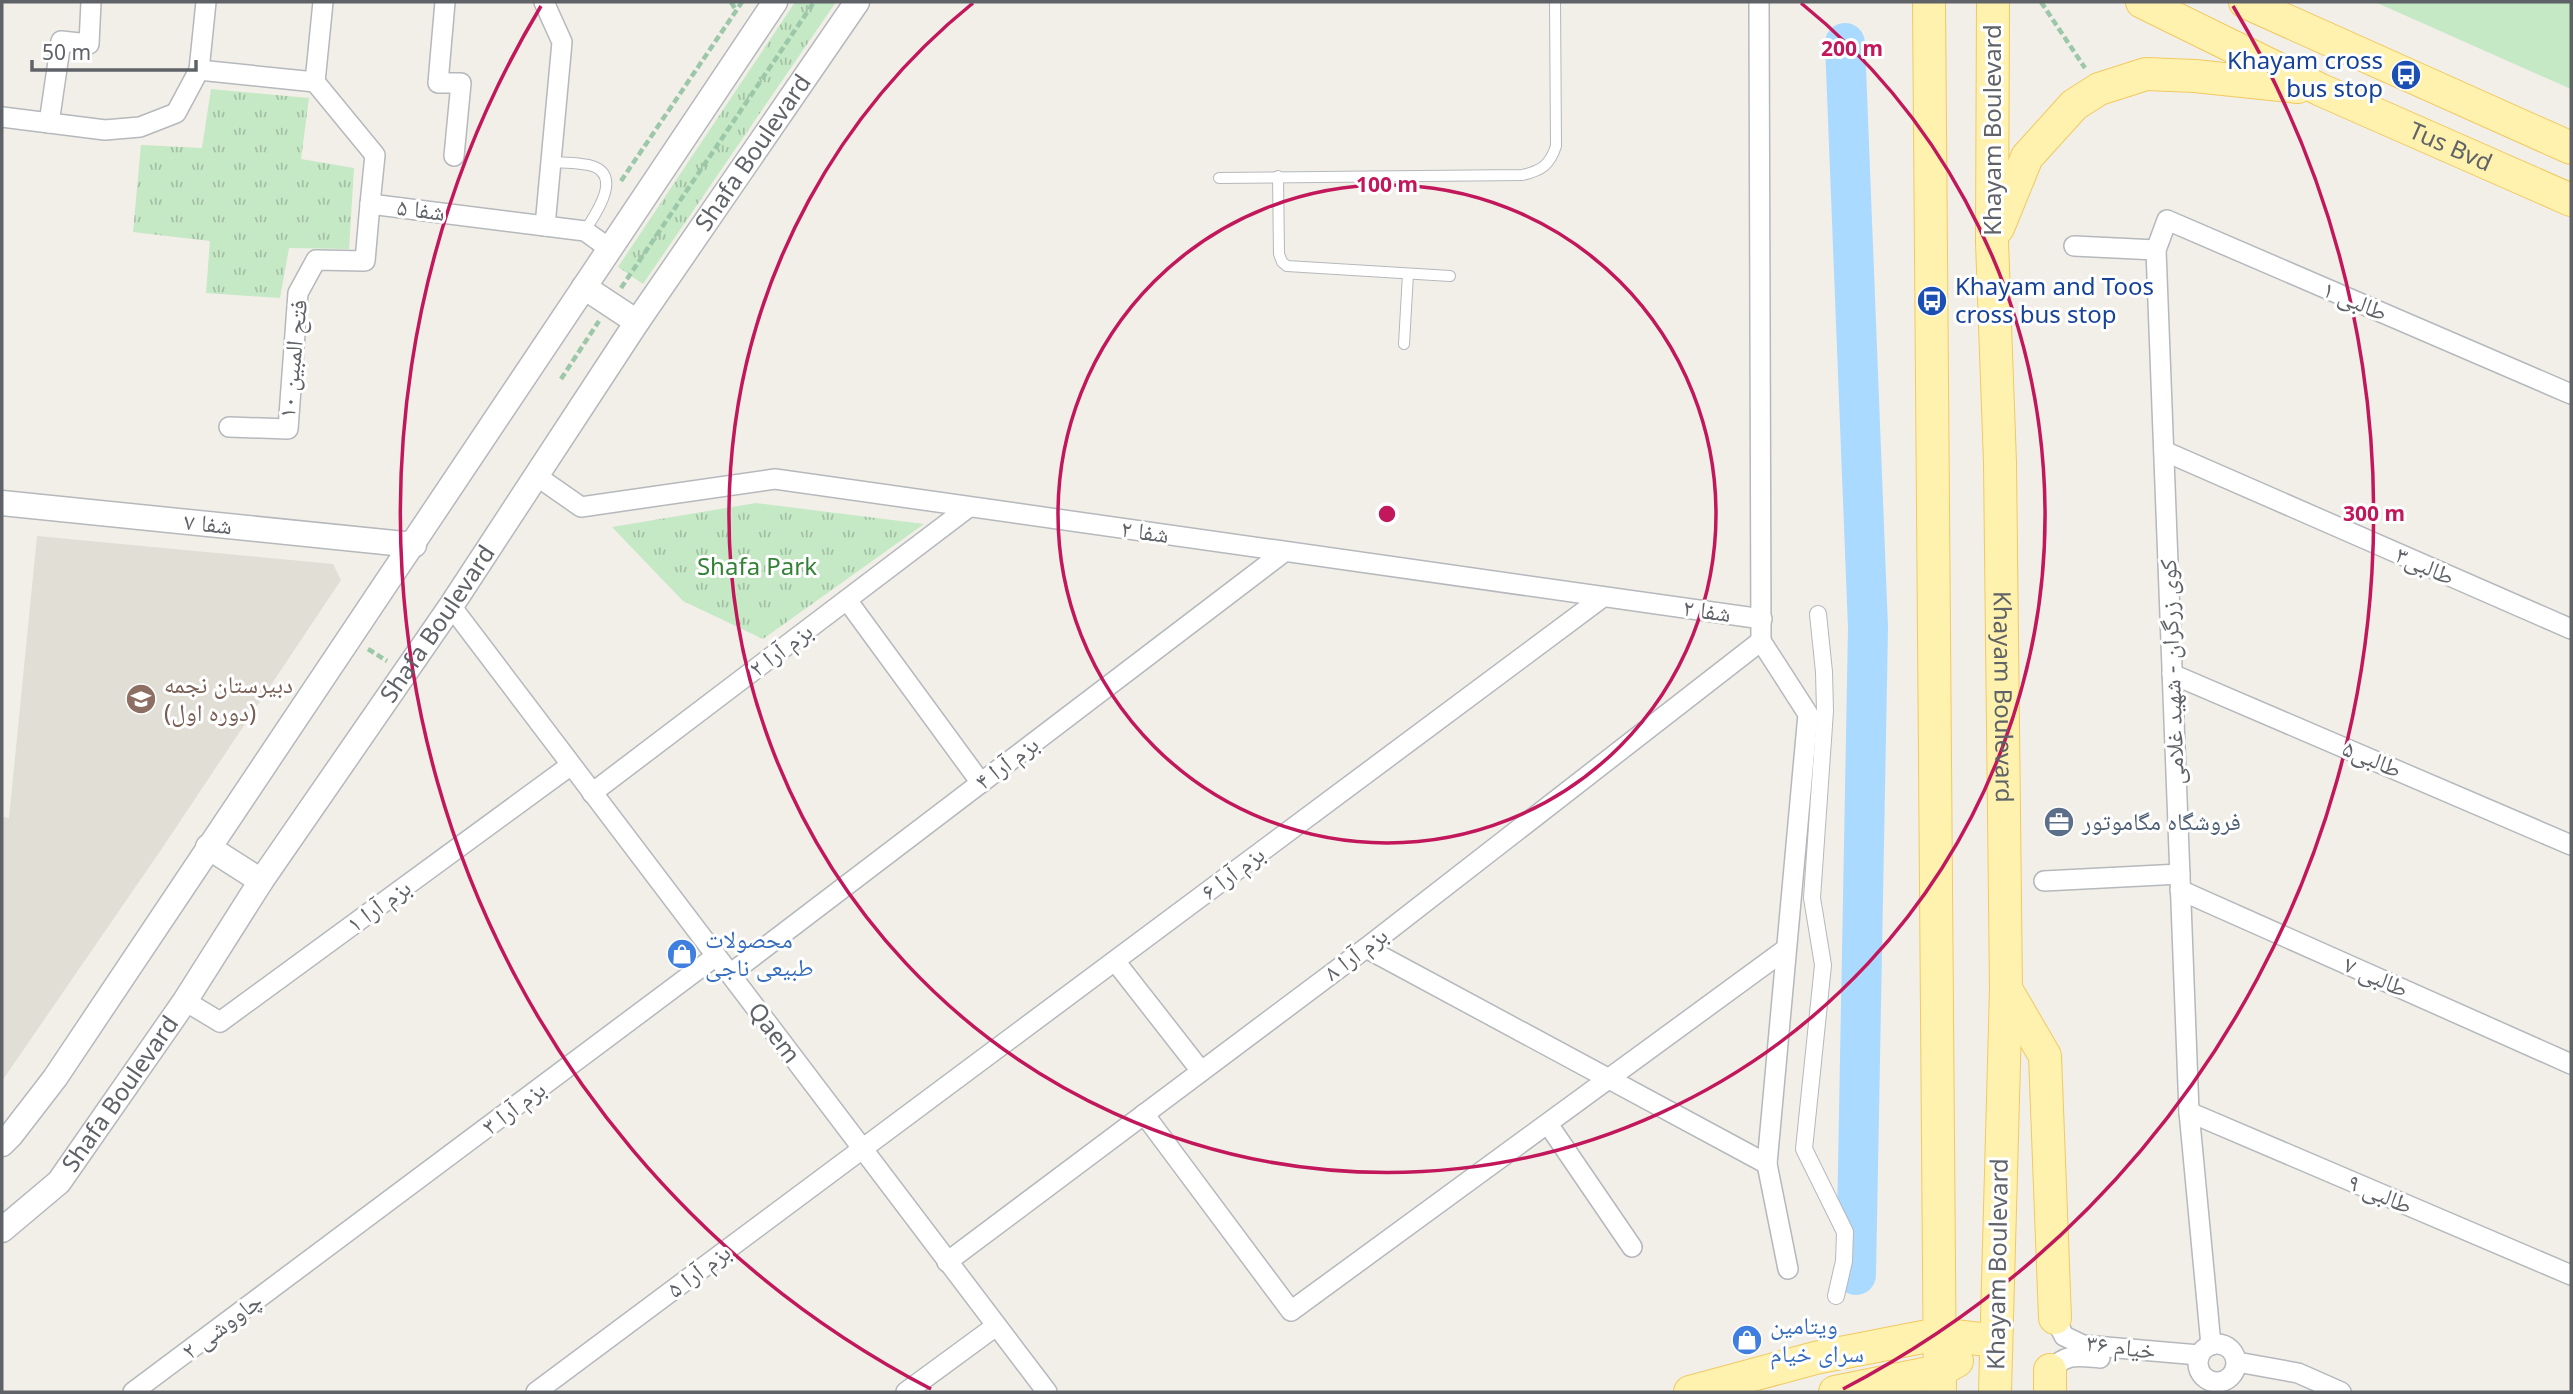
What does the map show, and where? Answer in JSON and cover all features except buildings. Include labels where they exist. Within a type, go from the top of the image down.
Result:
[{"type":"main road","points":[[1904,2],[1929,40]]},
{"type":"main road","points":[[1929,2],[1940,1381]]},
{"type":"main road","name":"Khayam Boulevard","points":[[1993,2],[1992,243],[2000,463],[2006,989],[1995,1392]]},
{"type":"main road","name":"Tus Bvd","points":[[2142,2],[2321,90],[2571,200]]},
{"type":"main road","name":"Tus Bvd","points":[[2245,2],[2571,148]]},
{"type":"main road","points":[[1992,243],[2027,157],[2074,105],[2099,89],[2146,74],[2195,76],[2321,90]]},
{"type":"main road","points":[[2006,989],[2045,1056],[2055,1318]]},
{"type":"main road","points":[[1690,1392],[1815,1358],[1938,1334],[1996,1341]]},
{"type":"main road","points":[[1835,1392],[1940,1381],[1996,1341]]},
{"type":"street","points":[[49,123],[61,41],[89,44],[91,2]]},
{"type":"street","points":[[2,117],[105,130],[140,127],[176,113],[199,70],[206,2]]},
{"type":"street","points":[[199,70],[315,82],[323,2]]},
{"type":"street","points":[[446,2],[438,83],[461,83],[454,156]]},
{"type":"street","points":[[544,2],[562,42],[545,226]]},
{"type":"street","points":[[2,1144],[55,1078],[775,2]]},
{"type":"street","name":"Shafa Boulevard","points":[[2,1230],[59,1182],[185,1001],[261,881],[538,477],[637,322],[857,2]]},
{"type":"street","points":[[1759,2],[1761,641],[1808,714],[1767,1164],[1788,1269]]},
{"type":"street","name":"شفا ۵","points":[[315,82],[375,155],[369,204],[585,231],[610,249]]},
{"type":"street","name":"فتح المبین ۱۰","points":[[229,427],[288,429],[298,293],[316,260],[365,261],[369,204]]},
{"type":"street","name":"طالبی ۱","points":[[2157,250],[2167,220],[2571,394]]},
{"type":"street","points":[[2074,246],[2157,250]]},
{"type":"street","name":"کوی زرگران - شهید غلامی","points":[[2157,250],[2189,1112],[2202,1355]]},
{"type":"street","points":[[584,287],[637,322]]},
{"type":"street","name":"طالبی۳","points":[[2164,451],[2571,629]]},
{"type":"street","name":"شفا ۲","points":[[538,477],[581,507],[775,479],[1762,619]]},
{"type":"street","name":"شفا ۷","points":[[2,503],[414,545]]},
{"type":"street","name":"بزم آرا ۲","points":[[592,793],[969,507]]},
{"type":"street","name":"بزم آرا ۴","points":[[730,974],[1284,551]]},
{"type":"street","name":"بزم آرا ۶","points":[[862,1149],[1603,597]]},
{"type":"street","points":[[847,600],[981,783]]},
{"type":"street","name":"Qaem","points":[[451,606],[1046,1392]]},
{"type":"street","points":[[1818,614],[1825,711],[1812,898],[1823,965],[1804,1149],[1846,1232],[1844,1261],[1836,1296]]},
{"type":"street","name":"بزم آرا ۸","points":[[947,1262],[1366,948],[1761,641]]},
{"type":"street","name":"طالبی۵","points":[[2172,674],[2571,845]]},
{"type":"street","name":"بزم آرا ۱","points":[[185,1001],[220,1022],[571,765]]},
{"type":"street","points":[[208,847],[261,881]]},
{"type":"street","points":[[2044,881],[2180,882]]},
{"type":"street","name":"طالبی ۷","points":[[2180,882],[2571,1064]]},
{"type":"street","points":[[1366,948],[1767,1164]]},
{"type":"street","points":[[1144,1114],[1291,1311],[1786,949]]},
{"type":"street","name":"بزم آرا ۳","points":[[311,1259],[716,956]]},
{"type":"street","points":[[1115,961],[1201,1071]]},
{"type":"street","name":"طالبی ۹","points":[[2189,1112],[2571,1275]]},
{"type":"street","points":[[1548,1124],[1632,1247]]},
{"type":"street","name":"بزم آرا ۵","points":[[536,1392],[862,1149]]},
{"type":"street","name":"چاووشی ۲","points":[[133,1392],[311,1259]]},
{"type":"street","name":"خیام ۳۶","points":[[2055,1318],[2064,1336],[2083,1345],[2202,1355]]},
{"type":"street","points":[[906,1392],[996,1326]]},
{"type":"street","points":[[2220,1344],[2234,1353],[2237,1362],[2228,1387],[2203,1377],[2202,1355],[2220,1344]]},
{"type":"street","name":"خیام ۳۶","points":[[2050,1381],[2061,1359],[2077,1356],[2202,1355]]},
{"type":"street","points":[[2237,1362],[2298,1373],[2341,1392]]},
{"type":"lane","points":[[1219,178],[1522,175],[1539,171],[1552,160],[1556,146],[1555,2]]},
{"type":"lane","points":[[550,162],[595,167],[603,175],[606,187],[603,200],[585,231]]},
{"type":"lane","points":[[1278,176],[1278,246],[1282,262],[1298,268],[1450,276]]},
{"type":"lane","points":[[1404,344],[1408,274]]},
{"type":"path","points":[[731,2],[736,10]]},
{"type":"path","points":[[606,187],[620,184],[742,2]]},
{"type":"path","points":[[561,379],[814,2]]},
{"type":"path","points":[[2041,2],[2099,89]]},
{"type":"path","points":[[536,360],[588,398]]},
{"type":"path","points":[[350,638],[405,673]]},
{"type":"shaded area","name":"دبیرستان نجمه (دوره اول)","points":[[37,536],[333,564],[341,580],[165,844],[2,1081],[2,817],[9,818]]},
{"type":"green space","points":[[795,2],[836,2],[643,284],[618,267]]},
{"type":"green space","points":[[2375,2],[2571,2],[2571,89]]},
{"type":"green space","points":[[211,89],[309,98],[301,159],[354,168],[349,249],[289,248],[280,298],[206,293],[210,241],[133,232],[141,145],[202,148]]},
{"type":"green space","name":"Shafa Park","points":[[756,503],[924,524],[763,639],[683,601],[612,527]]},
{"type":"waterway","points":[[1845,43],[1868,628],[1856,1275]]},
{"type":"place","name":"Khayam cross bus stop","points":[[2406,75]]},
{"type":"place","name":"Khayam and Toos cross bus stop","points":[[1932,301]]},
{"type":"place","name":"دبیرستان نجمه (دوره اول)","points":[[141,699]]},
{"type":"place","name":"فروشگاه مگاموتور","points":[[2059,822]]},
{"type":"place","name":"محصولات طبیعی ناجی","points":[[682,954]]},
{"type":"place","name":"ویتامین سرای خیام","points":[[1747,1340]]}]
